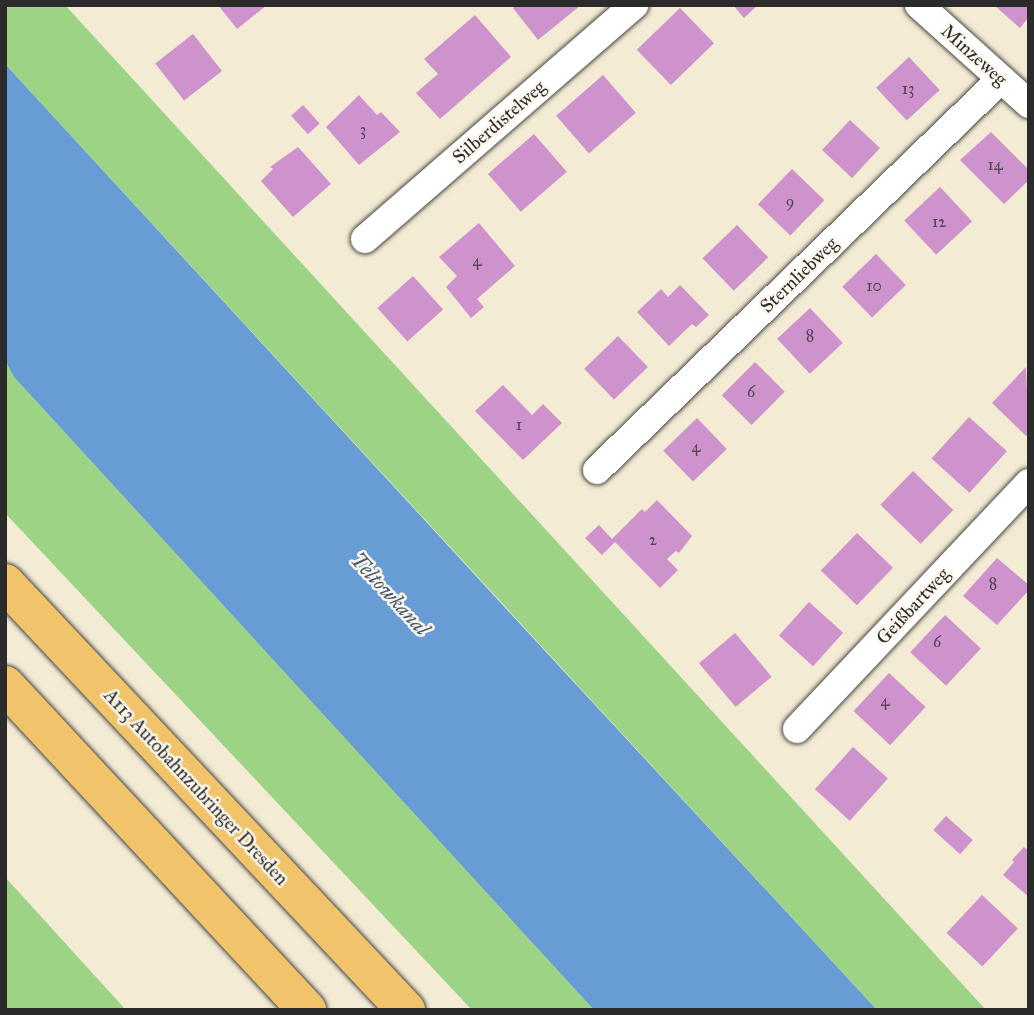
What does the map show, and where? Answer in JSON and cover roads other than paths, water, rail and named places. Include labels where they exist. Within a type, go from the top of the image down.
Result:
[{"type":"highway","name":"A113 Autobahnzubringer Dresden","points":[[5,583],[396,1000]]},
{"type":"highway","points":[[5,685],[307,1010]]},
{"type":"street","name":"Silberdistelweg","points":[[365,239],[634,5]]},
{"type":"street","name":"Minzeweg","points":[[919,5],[1029,104]]},
{"type":"street","name":"Sternliebweg","points":[[597,470],[1001,79]]},
{"type":"street","name":"Geißbartweg","points":[[797,729],[1029,483]]},
{"type":"water","name":"Teltowkanal","points":[[5,64],[877,1010],[594,1010],[14,377],[5,360]]}]
